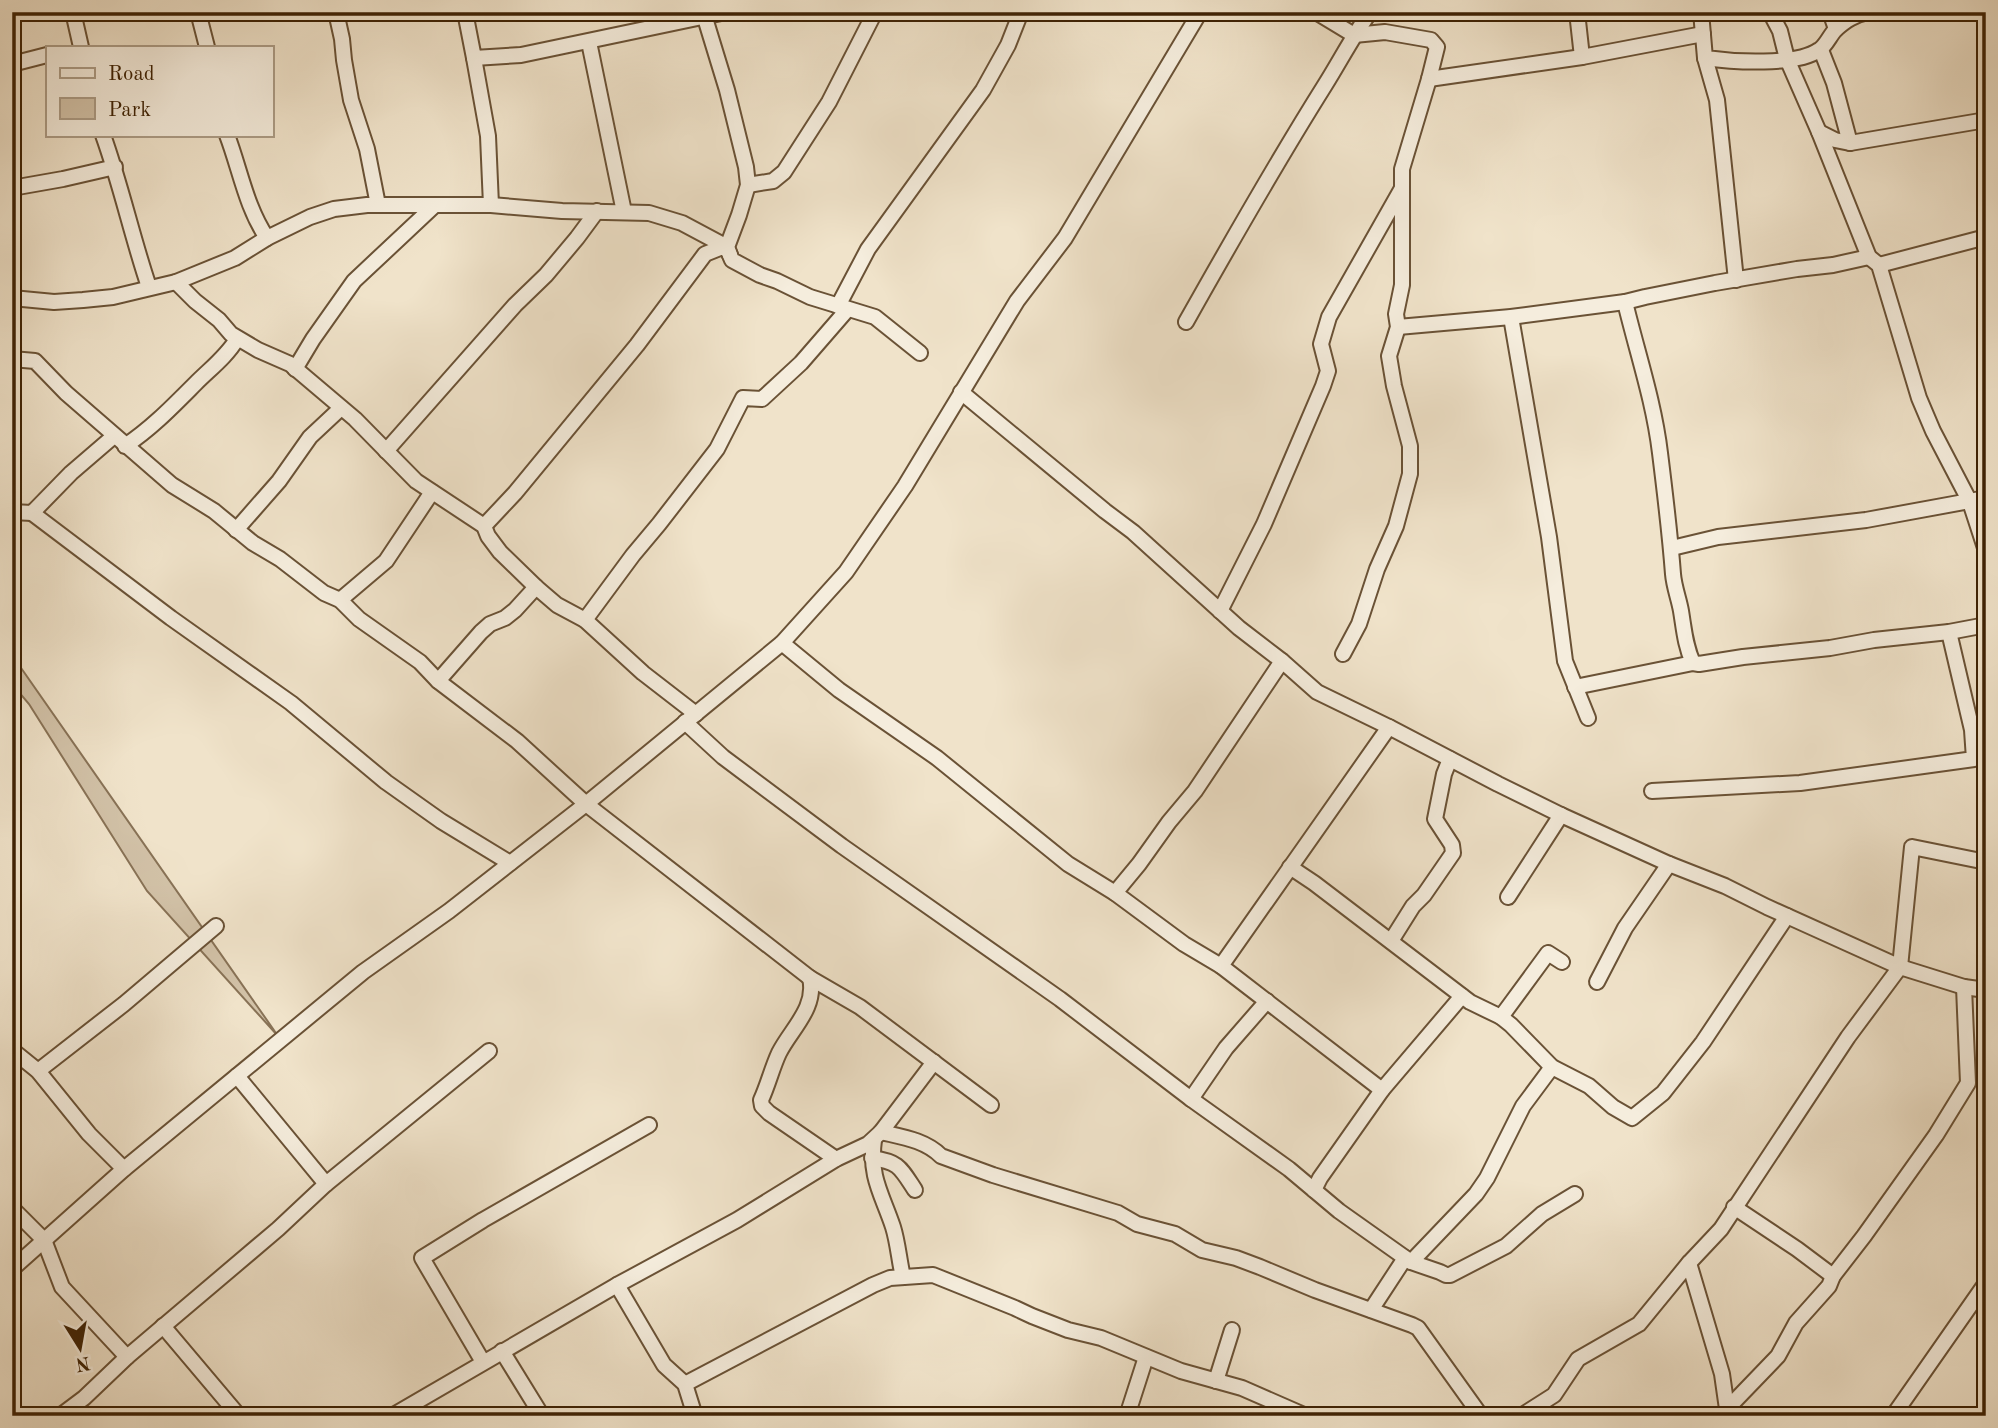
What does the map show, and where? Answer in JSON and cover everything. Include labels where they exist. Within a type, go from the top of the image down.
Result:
[{"type":"street","points":[[73,12],[81,46]]},
{"type":"street","points":[[198,12],[207,46]]},
{"type":"street","points":[[336,12],[351,100],[368,149],[378,205]]},
{"type":"street","points":[[465,12],[488,136],[491,205]]},
{"type":"street","points":[[474,58],[521,55],[726,12]]},
{"type":"street","points":[[748,185],[772,181],[784,172],[829,102],[875,12]]},
{"type":"street","points":[[585,620],[717,449],[743,398],[762,399],[801,363],[843,308],[868,249],[983,90],[1008,44],[1021,12]]},
{"type":"street","points":[[12,1269],[124,1169],[363,972],[449,911],[586,804],[782,643],[846,572],[905,486],[1017,301],[1065,238],[1200,12]]},
{"type":"street","points":[[1316,12],[1354,35],[1385,32],[1431,40],[1437,47],[1402,169],[1402,285],[1396,314],[1398,327],[1389,356],[1410,446],[1410,474],[1396,526],[1377,569],[1359,624],[1343,654]]},
{"type":"street","points":[[1186,322],[1273,170],[1370,12]]},
{"type":"street","points":[[1577,12],[1582,57]]},
{"type":"street","points":[[1701,12],[1705,58],[1717,100],[1736,280]]},
{"type":"street","points":[[1770,12],[1780,31],[1787,60],[1874,261],[1919,398],[1969,502],[1986,551]]},
{"type":"street","points":[[1830,12],[1836,29]]},
{"type":"street","points":[[1705,58],[1787,60],[1811,54],[1821,50],[1846,19],[1868,12]]},
{"type":"street","points":[[705,18],[727,90],[748,185],[729,253]]},
{"type":"street","points":[[1429,79],[1582,57],[1703,34]]},
{"type":"street","points":[[589,42],[624,212]]},
{"type":"street","points":[[1821,50],[1834,83],[1850,144]]},
{"type":"street","points":[[12,64],[46,55]]},
{"type":"street","points":[[1819,132],[1835,141],[1850,144],[1986,120]]},
{"type":"street","points":[[103,136],[115,167],[128,222],[149,287]]},
{"type":"street","points":[[227,136],[250,208],[267,238]]},
{"type":"street","points":[[12,188],[63,180],[115,167]]},
{"type":"street","points":[[1220,611],[1264,524],[1323,386],[1328,370],[1321,344],[1329,317],[1402,189]]},
{"type":"street","points":[[295,369],[354,281],[435,205]]},
{"type":"street","points":[[12,298],[54,302],[83,300],[113,297],[176,282],[235,258],[267,238],[310,217],[350,206],[491,205],[528,209],[649,213],[689,226],[760,275],[810,297],[875,317],[920,353]]},
{"type":"street","points":[[386,451],[514,305],[546,275],[597,211]]},
{"type":"street","points":[[1398,327],[1511,317],[1625,302],[1736,280],[1874,261],[1986,237]]},
{"type":"street","points":[[484,526],[528,478],[637,345],[705,254],[720,248],[727,248],[729,253]]},
{"type":"street","points":[[176,282],[237,339],[290,364],[330,397],[416,481],[484,526],[500,552],[536,587],[557,605],[585,620],[691,718],[723,757],[842,846],[1060,999],[1191,1099],[1289,1169],[1339,1211],[1408,1260],[1450,1275],[1506,1246],[1542,1214],[1575,1194]]},
{"type":"street","points":[[1625,302],[1660,449],[1673,576],[1684,638],[1693,663]]},
{"type":"street","points":[[1511,317],[1549,537],[1565,661],[1588,718]]},
{"type":"street","points":[[125,446],[162,418],[237,339]]},
{"type":"street","points":[[12,359],[35,361],[66,393],[172,485],[214,511],[264,552],[280,559],[324,593],[340,600],[368,626],[420,662],[438,681],[541,761],[586,804],[810,978],[860,1007],[991,1105]]},
{"type":"street","points":[[961,392],[1133,532],[1220,611],[1317,692],[1561,815],[1725,886],[1900,967],[1964,987],[1986,990]]},
{"type":"street","points":[[236,530],[279,481],[310,437],[341,408]]},
{"type":"street","points":[[32,513],[71,473],[114,436]]},
{"type":"street","points":[[340,600],[386,561],[432,492]]},
{"type":"street","points":[[1672,548],[1718,537],[1866,520],[1986,498]]},
{"type":"street","points":[[12,512],[32,513],[171,618],[291,703],[386,782],[441,821],[510,863]]},
{"type":"street","points":[[438,681],[481,632],[515,610],[536,587]]},
{"type":"street","points":[[1575,687],[1693,663],[1830,648],[1986,625]]},
{"type":"street","points":[[1651,791],[1800,783],[1974,759],[1972,730],[1949,632]]},
{"type":"street","points":[[782,643],[848,697],[937,758],[1068,864],[1222,966],[1382,1090]]},
{"type":"street","points":[[1115,893],[1195,791],[1282,661]]},
{"type":"street","points":[[1222,966],[1389,727]]},
{"type":"street","points":[[1391,941],[1413,906],[1424,895],[1453,853],[1452,845],[1435,819],[1444,774],[1450,759]]},
{"type":"street","points":[[1508,897],[1561,815]]},
{"type":"street","points":[[1521,1416],[1554,1395],[1578,1359],[1639,1324],[1721,1229],[1848,1037],[1900,967],[1912,847],[1986,863]]},
{"type":"street","points":[[1597,982],[1625,928],[1669,863]]},
{"type":"street","points":[[1290,867],[1470,1002],[1501,1017],[1552,1067],[1589,1086],[1613,1107],[1632,1118],[1663,1093],[1703,1042],[1787,916]]},
{"type":"street","points":[[38,1072],[216,926]]},
{"type":"street","points":[[1501,1017],[1548,953],[1562,962]]},
{"type":"street","points":[[810,978],[812,985],[804,1017],[779,1053],[761,1100],[762,1106],[769,1113],[836,1159]]},
{"type":"street","points":[[1727,1414],[1778,1356],[1796,1323],[1829,1286],[1833,1276],[1936,1135],[1968,1083],[1964,987]]},
{"type":"street","points":[[1314,1190],[1382,1090],[1462,996]]},
{"type":"street","points":[[1191,1099],[1226,1048],[1267,1001]]},
{"type":"street","points":[[12,1050],[38,1072],[89,1134],[124,1169]]},
{"type":"street","points":[[60,1416],[278,1229],[326,1184],[489,1051]]},
{"type":"street","points":[[395,1415],[617,1285],[737,1220],[877,1136],[934,1062]]},
{"type":"street","points":[[1371,1310],[1408,1260],[1476,1194],[1487,1178],[1523,1106],[1552,1067]]},
{"type":"street","points":[[237,1076],[326,1184]]},
{"type":"street","points":[[483,1362],[422,1258],[649,1125]]},
{"type":"street","points":[[877,1136],[872,1158],[879,1195],[894,1230],[903,1277]]},
{"type":"street","points":[[877,1136],[920,1142],[941,1156],[993,1175],[1118,1213],[1137,1224],[1175,1234],[1202,1250],[1236,1258],[1419,1328],[1481,1416]]},
{"type":"street","points":[[872,1158],[892,1161],[903,1171],[915,1189]]},
{"type":"street","points":[[1734,1207],[1833,1276]]},
{"type":"street","points":[[12,1208],[44,1240],[62,1287],[127,1357]]},
{"type":"street","points":[[1689,1263],[1722,1374],[1727,1414]]},
{"type":"street","points":[[685,1384],[873,1285],[890,1279],[933,1275],[1032,1316],[1101,1338],[1181,1371],[1242,1388],[1306,1416]]},
{"type":"street","points":[[1893,1416],[1986,1283]]},
{"type":"street","points":[[617,1285],[664,1365],[685,1384],[695,1416]]},
{"type":"street","points":[[163,1326],[239,1416]]},
{"type":"street","points":[[1216,1381],[1232,1330]]},
{"type":"street","points":[[502,1351],[542,1416]]},
{"type":"street","points":[[1127,1416],[1146,1357]]},
{"type":"street","points":[[898,1416],[925,1416]]},
{"type":"green space","points":[[12,655],[278,1036],[147,891],[29,704],[12,684]]}]
